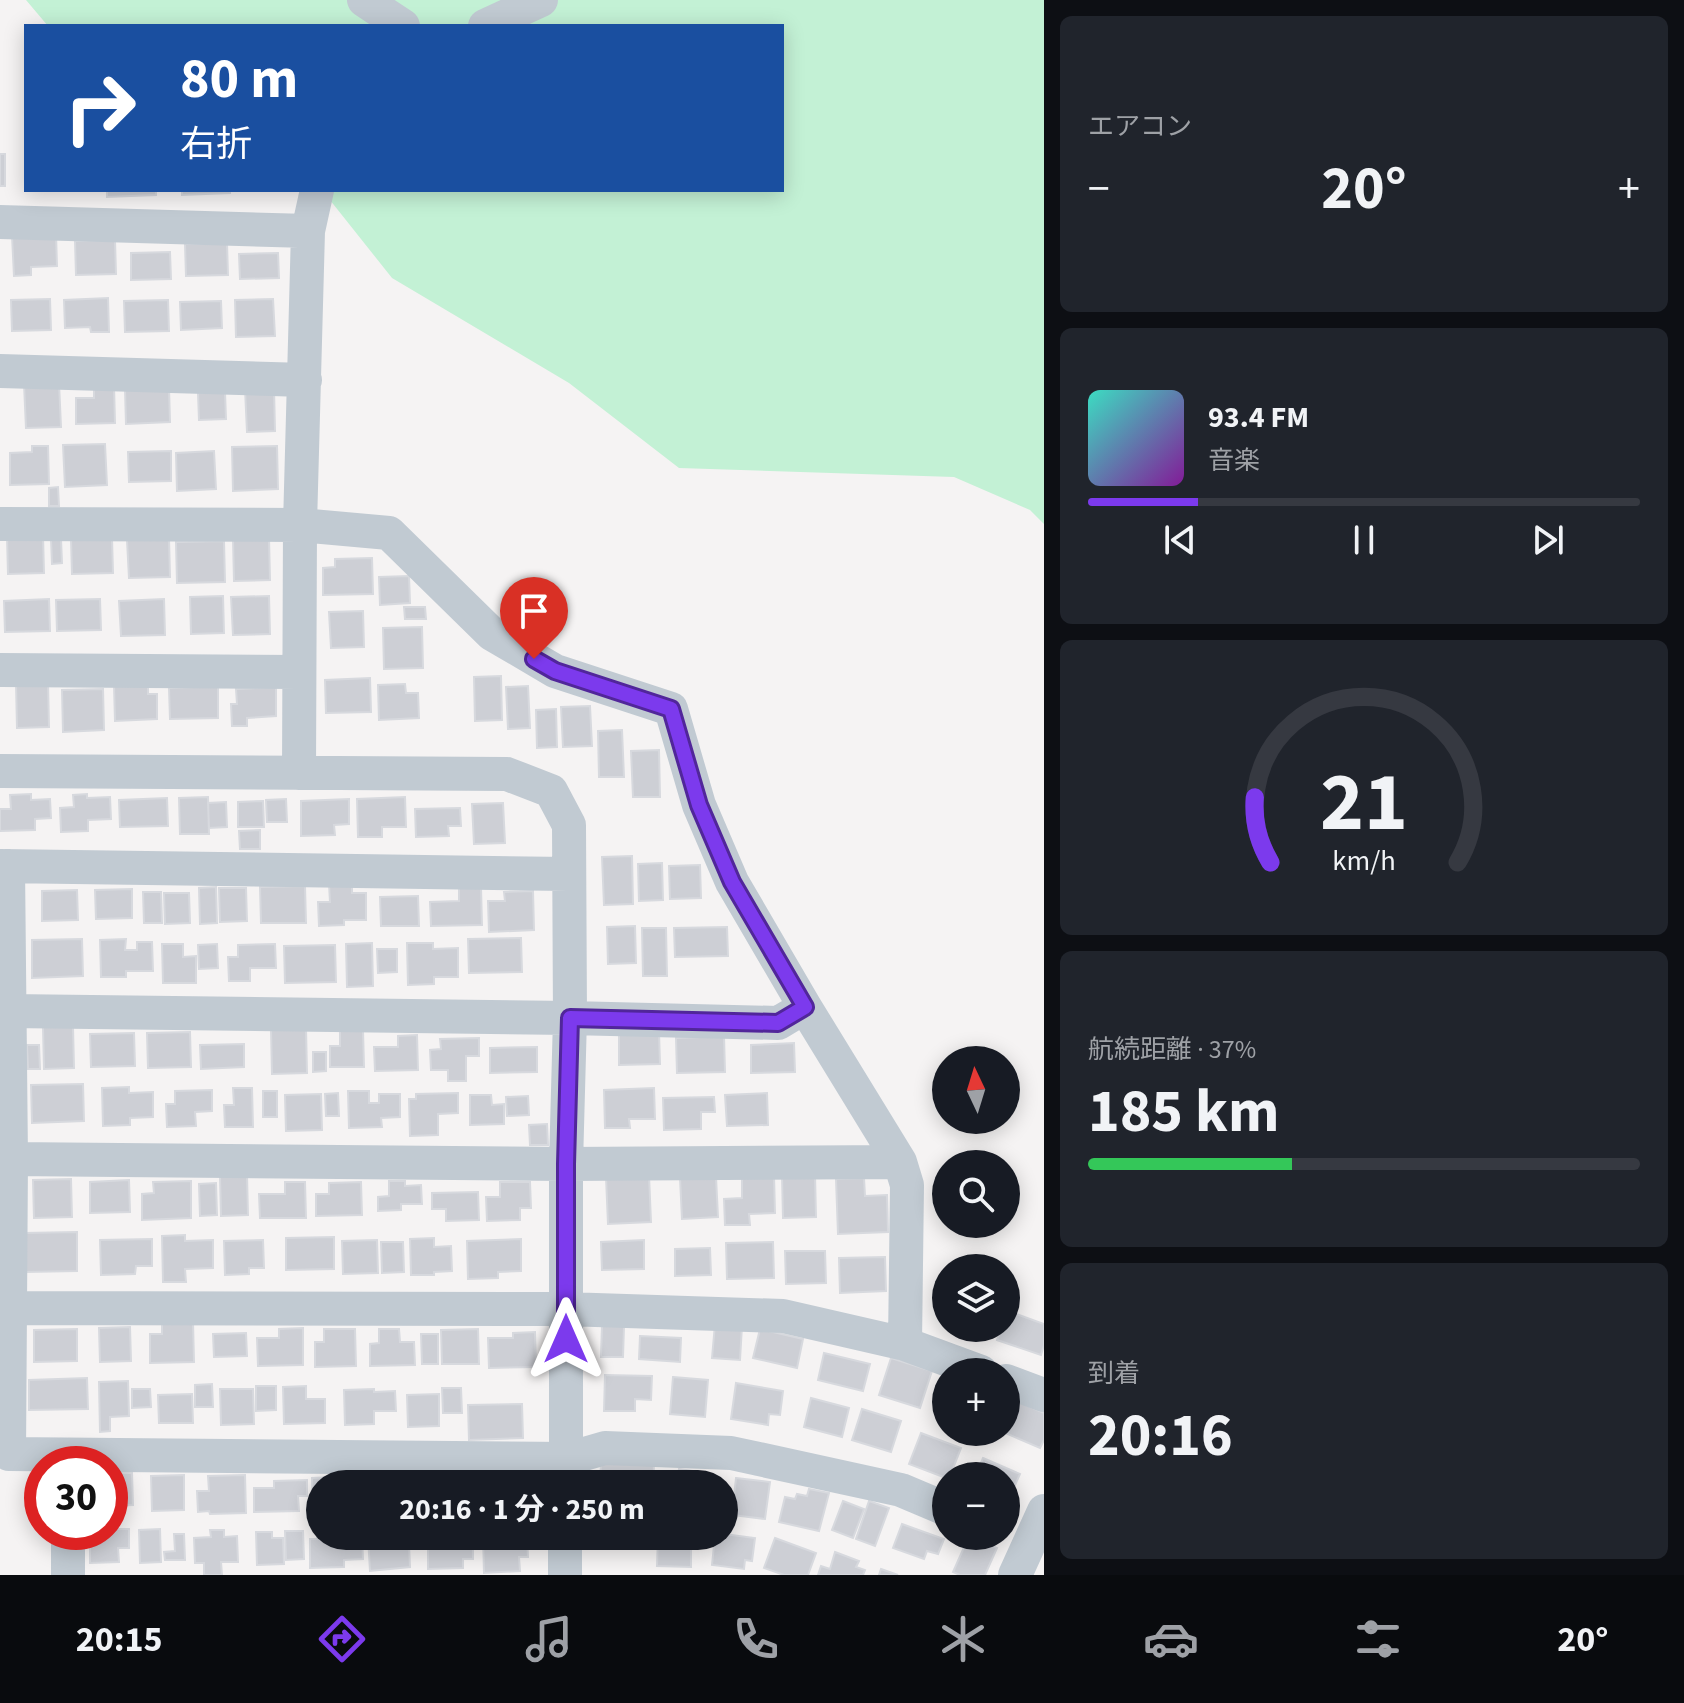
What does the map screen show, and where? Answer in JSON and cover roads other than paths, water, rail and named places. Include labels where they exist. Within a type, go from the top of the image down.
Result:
[{"type":"street","points":[[364,0],[400,24]]},
{"type":"street","points":[[489,24],[541,0]]},
{"type":"street","points":[[299,773],[300,525],[308,231],[317,192]]},
{"type":"street","points":[[0,222],[308,231]]},
{"type":"street","points":[[0,371],[305,380]]},
{"type":"street","points":[[0,524],[300,525],[389,533],[492,634],[555,671],[671,709],[699,805],[732,882],[900,1162],[907,1185],[905,1344]]},
{"type":"street","points":[[0,670],[299,672]]},
{"type":"street","points":[[0,771],[507,774],[551,791],[569,825],[566,1470]]},
{"type":"street","points":[[24,1455],[9,1454],[11,1159],[4,866],[568,874]]},
{"type":"street","points":[[9,1011],[778,1023],[805,1007]]},
{"type":"street","points":[[11,1159],[566,1164],[900,1162]]},
{"type":"street","points":[[11,1308],[565,1309],[783,1316],[905,1344],[943,1358]]},
{"type":"street","points":[[1020,1386],[1044,1395]]},
{"type":"street","points":[[569,1470],[605,1448],[731,1453],[901,1490],[932,1503]]},
{"type":"street","points":[[128,1461],[489,1470]]},
{"type":"street","points":[[1023,1552],[1044,1511]]},
{"type":"street","points":[[68,1550],[68,1575]]},
{"type":"street","points":[[565,1550],[565,1575]]}]
